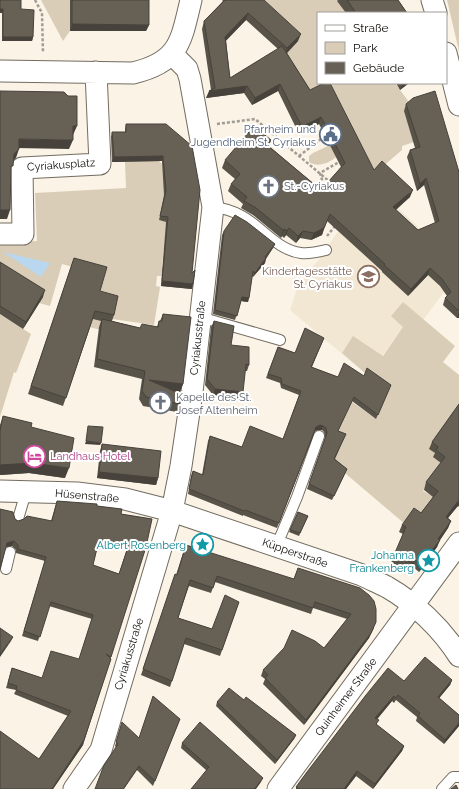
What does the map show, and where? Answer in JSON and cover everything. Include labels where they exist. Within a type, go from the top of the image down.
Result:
[{"type":"street","points":[[0,71],[133,72],[149,69],[162,62],[172,54],[179,43],[192,0]]},
{"type":"street","points":[[432,0],[436,12]]},
{"type":"street","name":"Cyriakusstraße","points":[[74,789],[101,750],[172,511],[181,466],[213,207],[190,79],[187,69],[172,54]]},
{"type":"street","points":[[447,58],[459,105]]},
{"type":"street","name":"Cyriakusplatz","points":[[0,234],[23,234],[22,168],[100,164],[96,72]]},
{"type":"street","name":"Hüsenstraße","points":[[0,491],[77,493],[125,499],[172,511]]},
{"type":"street","name":"Küpperstraße","points":[[172,511],[362,575],[388,588],[414,606],[438,628],[459,656]]},
{"type":"street","name":"Quinheimer Straße","points":[[278,789],[459,543]]},
{"type":"lane","points":[[213,207],[223,208],[243,216],[282,247],[301,254],[326,250]]},
{"type":"lane","points":[[200,317],[280,340]]},
{"type":"lane","points":[[276,546],[297,497],[320,436]]},
{"type":"lane","points":[[18,519],[26,492]]},
{"type":"lane","points":[[6,569],[10,552]]},
{"type":"lane","points":[[442,789],[453,778],[459,777]]},
{"type":"path","points":[[35,0],[42,13],[42,71]]},
{"type":"path","points":[[198,127],[255,119],[331,183]]},
{"type":"path","points":[[299,156],[325,136]]},
{"type":"path","points":[[320,173],[339,162]]},
{"type":"path","points":[[320,173],[325,190]]},
{"type":"path","points":[[314,253],[338,222]]},
{"type":"shaded area","name":"Kindertagesstätte St. Cyriakus","points":[[367,180],[425,233],[436,281],[444,292],[423,320],[402,302],[403,327],[382,356],[365,373],[290,310],[296,292],[307,272],[318,261],[339,230]]},
{"type":"green space","points":[[41,0],[70,0],[70,31],[63,41]]},
{"type":"green space","points":[[254,0],[339,0],[338,1],[345,12],[317,12],[317,84],[396,84],[411,105],[414,142],[402,146],[402,150],[367,180],[306,98]]},
{"type":"green space","points":[[447,0],[459,0],[459,51]]},
{"type":"green space","points":[[330,145],[336,157],[320,165],[309,162],[309,156]]},
{"type":"green space","points":[[156,159],[164,165],[169,175],[159,220],[167,222],[162,266],[165,276],[157,276],[156,286],[160,287],[154,325],[112,319],[105,331],[89,327],[104,276],[62,264],[50,306],[39,303],[0,271],[0,242],[37,241],[35,193],[126,188],[125,162],[155,161]]},
{"type":"green space","points":[[403,302],[455,346],[443,362],[459,375],[459,408],[436,454],[444,462],[423,491],[434,497],[425,511],[405,524],[333,463],[344,439],[338,433],[352,402],[376,419],[365,373],[342,353],[353,336],[383,356],[403,327],[391,316]]},
{"type":"green space","points":[[0,314],[31,334],[16,373],[14,372],[0,417]]},
{"type":"water","points":[[3,252],[50,263],[41,277]]},
{"type":"building","points":[[0,0],[21,0],[21,9],[34,10],[33,37],[3,37],[3,9],[0,9]]},
{"type":"building","points":[[72,0],[149,0],[149,25],[72,24]]},
{"type":"building","points":[[225,0],[264,0],[301,34],[287,48],[248,13],[225,37],[230,78],[282,46],[310,90],[322,84],[331,84],[374,170],[382,161],[413,190],[393,207],[418,230],[439,221],[426,178],[420,184],[410,150],[420,147],[406,104],[413,98],[435,91],[459,172],[459,311],[445,298],[451,292],[442,279],[430,268],[411,289],[330,214],[324,228],[314,233],[303,231],[298,236],[289,228],[286,231],[285,229],[283,230],[256,208],[244,201],[247,197],[231,184],[240,174],[225,160],[254,126],[271,140],[267,145],[321,190],[345,163],[321,117],[302,127],[280,84],[255,98],[247,86],[209,91],[215,88],[204,21]]},
{"type":"building","points":[[347,0],[398,0],[406,12],[355,12]]},
{"type":"building","points":[[0,91],[64,92],[68,96],[77,96],[77,126],[73,126],[73,140],[19,139],[19,149],[14,154],[13,166],[11,166],[10,210],[0,210]]},
{"type":"building","points":[[126,124],[166,124],[192,146],[200,190],[192,273],[195,270],[193,284],[162,281],[168,217],[160,216],[166,191],[163,156],[114,157],[112,132],[126,132]]},
{"type":"building","points":[[235,215],[247,222],[275,244],[255,273],[253,271],[249,298],[242,297],[237,316],[215,310],[224,231]]},
{"type":"building","points":[[74,258],[107,267],[100,291],[118,296],[114,315],[95,311],[66,398],[31,386]]},
{"type":"building","points":[[0,262],[45,290],[26,322],[0,306]]},
{"type":"building","points":[[163,314],[191,317],[183,384],[149,380],[181,394],[180,404],[146,397],[142,391],[145,371],[97,359],[102,319],[140,328],[142,324],[158,327],[159,321],[162,321]]},
{"type":"building","points":[[214,321],[234,326],[231,345],[249,347],[249,365],[246,364],[243,392],[215,389],[207,379]]},
{"type":"building","points":[[305,328],[324,338],[311,367],[338,377],[344,363],[364,376],[367,368],[391,385],[378,415],[354,397],[338,431],[346,434],[334,459],[347,469],[334,496],[309,484],[327,433],[326,428],[320,425],[316,427],[279,523],[189,489],[193,471],[203,475],[210,436],[242,447],[250,426],[283,439],[301,391],[282,384],[281,378],[268,374],[278,347],[295,353]]},
{"type":"building","points":[[459,404],[459,500],[446,517],[451,521],[438,539],[440,540],[421,564],[415,560],[413,563],[394,555],[406,527],[402,525],[414,508],[421,513],[438,491],[426,482],[445,457],[436,450],[438,447],[432,442]]},
{"type":"building","points":[[3,416],[32,423],[31,427],[74,438],[69,468],[32,463],[0,465],[0,431]]},
{"type":"building","points":[[88,426],[103,427],[101,443],[86,441]]},
{"type":"building","points":[[102,444],[161,451],[158,478],[99,472]]},
{"type":"building","points":[[57,501],[97,504],[97,506],[122,509],[121,514],[152,519],[146,547],[111,657],[106,654],[111,659],[84,740],[52,789],[0,789],[0,731],[39,759],[71,711],[16,690],[17,686],[8,683],[12,668],[42,678],[51,651],[79,659],[93,615],[51,602],[40,637],[24,631],[46,557],[18,549],[18,545],[14,541],[7,543],[0,569],[0,509],[13,512],[15,519],[18,521],[27,516],[52,521]],"holes":[[[99,540],[129,544],[119,574],[93,565]]]},
{"type":"building","points":[[298,512],[308,516],[300,533],[290,530]]},
{"type":"building","points":[[186,545],[294,579],[298,568],[360,588],[374,601],[376,609],[376,622],[371,633],[306,720],[265,678],[268,675],[263,670],[284,648],[292,630],[315,641],[324,648],[351,614],[315,602],[313,608],[217,576],[213,588],[190,580],[178,618],[212,629],[225,595],[239,602],[222,650],[186,638],[172,681],[143,669],[175,574],[177,575]]},
{"type":"building","points":[[0,628],[13,637],[0,654]]},
{"type":"building","points":[[425,657],[452,680],[438,697],[459,715],[459,723],[445,740],[418,716],[420,713],[398,695],[396,698],[394,696],[375,718],[379,720],[376,724],[404,746],[375,784],[357,771],[344,789],[298,789],[296,787],[307,772],[388,668],[404,681]]},
{"type":"building","points":[[229,688],[244,700],[246,697],[296,735],[277,760],[217,702]]},
{"type":"building","points":[[153,696],[180,719],[155,781],[139,766],[123,789],[95,789],[104,765],[118,744],[116,742],[122,722],[139,738]]},
{"type":"building","points":[[200,722],[263,778],[254,789],[191,789],[209,767],[182,743]]},
{"type":"building","points":[[456,785],[458,789],[451,789]]},
{"type":"place","name":"Pfarrheim und Jugendheim St. Cyriakus","points":[[331,135]]},
{"type":"place","name":"St.-Cyriakus","points":[[269,186]]},
{"type":"place","name":"Kindertagesstätte St. Cyriakus","points":[[368,277]]},
{"type":"place","name":"Kapelle des St. Josef Altenheim","points":[[160,403]]},
{"type":"place","name":"Landhaus Hotel","points":[[34,456]]},
{"type":"place","name":"Albert Rosenberg","points":[[202,545]]},
{"type":"place","name":"Johanna Frankenberg","points":[[429,561]]}]
